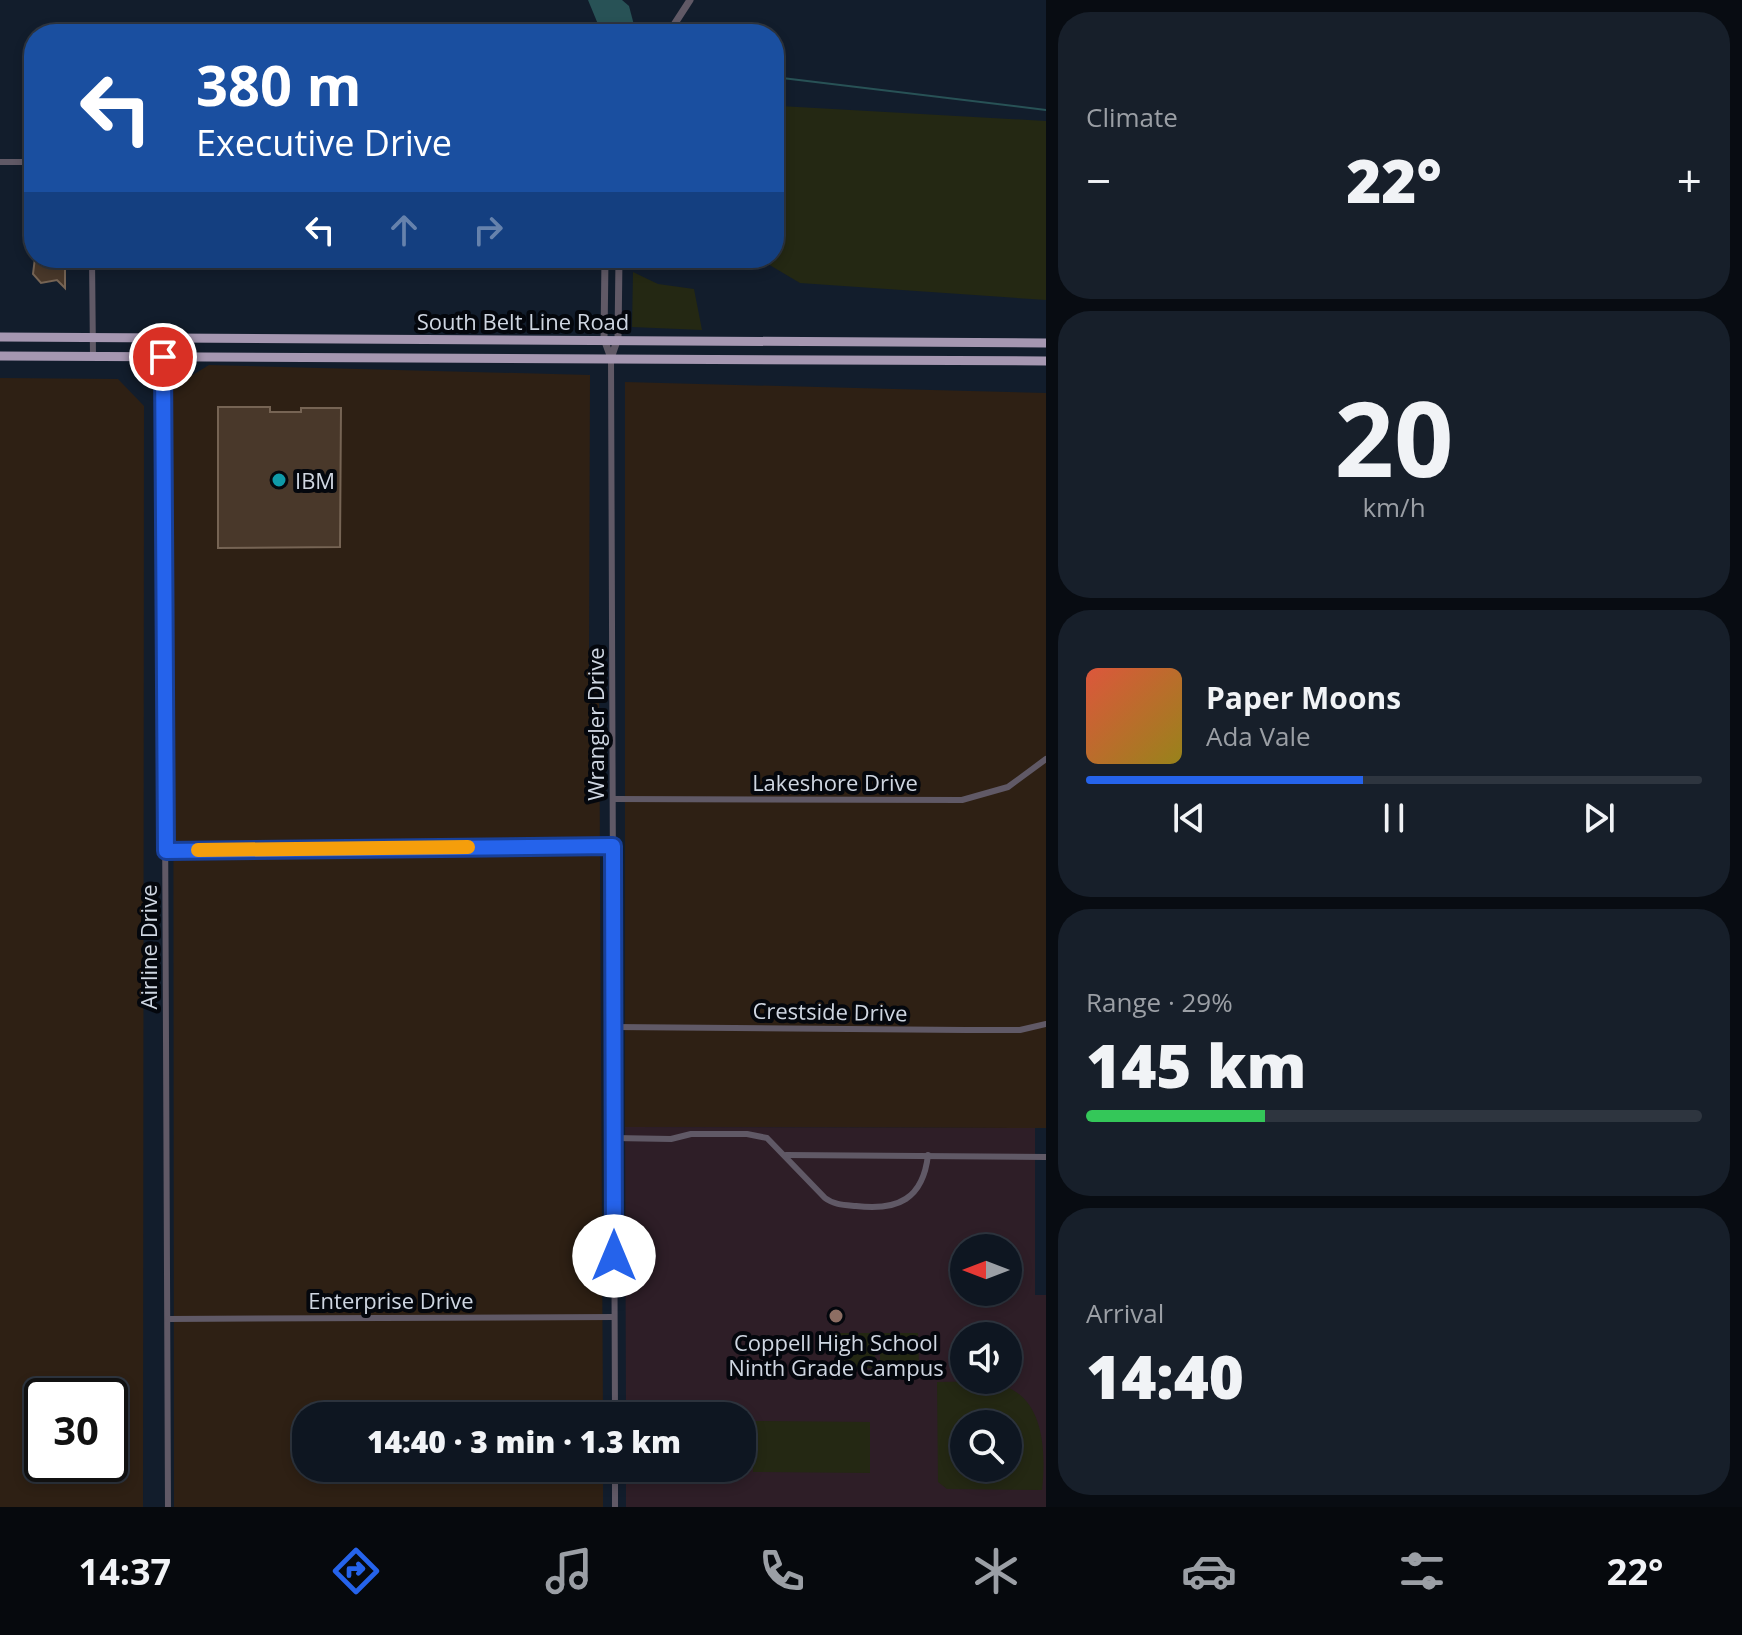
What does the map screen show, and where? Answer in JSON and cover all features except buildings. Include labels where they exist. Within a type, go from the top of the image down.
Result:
[{"type":"main road","name":"South Belt Line Road","points":[[0,337],[618,338],[1046,343]]},
{"type":"main road","points":[[370,357],[371,340]]},
{"type":"main road","points":[[973,360],[974,342]]},
{"type":"main road","name":"South Belt Line Road","points":[[0,356],[1046,361]]},
{"type":"street","points":[[674,24],[690,0]]},
{"type":"street","points":[[0,162],[24,162]]},
{"type":"street","points":[[92,268],[93,357]]},
{"type":"street","points":[[605,268],[604,339],[611,358]]},
{"type":"street","points":[[611,358],[618,338],[619,268]]},
{"type":"street","name":"Airline Drive","points":[[163,339],[168,1507]]},
{"type":"street","name":"Wrangler Drive","points":[[611,358],[615,1402]]},
{"type":"street","name":"Lakeshore Drive","points":[[613,799],[962,800],[1008,787],[1046,759]]},
{"type":"street","points":[[166,851],[613,846]]},
{"type":"street","name":"Crestside Drive","points":[[614,1027],[1020,1030],[1046,1024]]},
{"type":"street","points":[[614,1138],[671,1139],[691,1134],[747,1134],[767,1138],[832,1203],[864,1207],[891,1206],[906,1199],[925,1177],[928,1155]]},
{"type":"street","points":[[784,1155],[1046,1157]]},
{"type":"street","name":"Enterprise Drive","points":[[168,1319],[614,1317]]},
{"type":"street","points":[[615,1482],[615,1507]]},
{"type":"shaded area","points":[[588,0],[622,0],[629,6],[634,24],[598,24]]},
{"type":"shaded area","points":[[784,106],[1046,121],[1046,300],[800,283],[775,268],[784,268]]},
{"type":"shaded area","points":[[633,272],[658,284],[694,289],[702,330],[632,327]]},
{"type":"shaded area","points":[[209,365],[590,375],[589,669],[599,671],[603,1402],[292,1402],[292,1482],[603,1482],[603,1507],[174,1507],[173,387]]},
{"type":"shaded area","points":[[0,378],[118,379],[144,406],[143,1507],[0,1507]]},
{"type":"shaded area","points":[[625,382],[1046,393],[1046,1128],[625,1127]]},
{"type":"shaded area","name":"Coppell High School Ninth Grade Campus","points":[[625,1127],[1035,1128],[1035,1295],[1046,1295],[1046,1507],[626,1507],[626,1482],[756,1482],[756,1402],[626,1402]]},
{"type":"shaded area","points":[[836,1333],[875,1333],[875,1368],[837,1368]]},
{"type":"shaded area","points":[[880,1333],[918,1333],[919,1368],[880,1368]]},
{"type":"shaded area","points":[[937,1382],[950,1382],[950,1394],[1019,1394],[1029,1404],[1040,1431],[1044,1461],[1042,1490],[947,1489],[938,1482]]},
{"type":"shaded area","points":[[756,1421],[870,1422],[870,1473],[756,1472]]},
{"type":"waterway","points":[[784,78],[1046,110]]},
{"type":"slow traffic","points":[[198,850],[468,847]]},
{"type":"place","name":"IBM","points":[[279,480]]},
{"type":"place","name":"Coppell High School Ninth Grade Campus","points":[[836,1316]]},
{"type":"route","points":[[163,357],[166,851],[613,846],[614,1256]]}]
